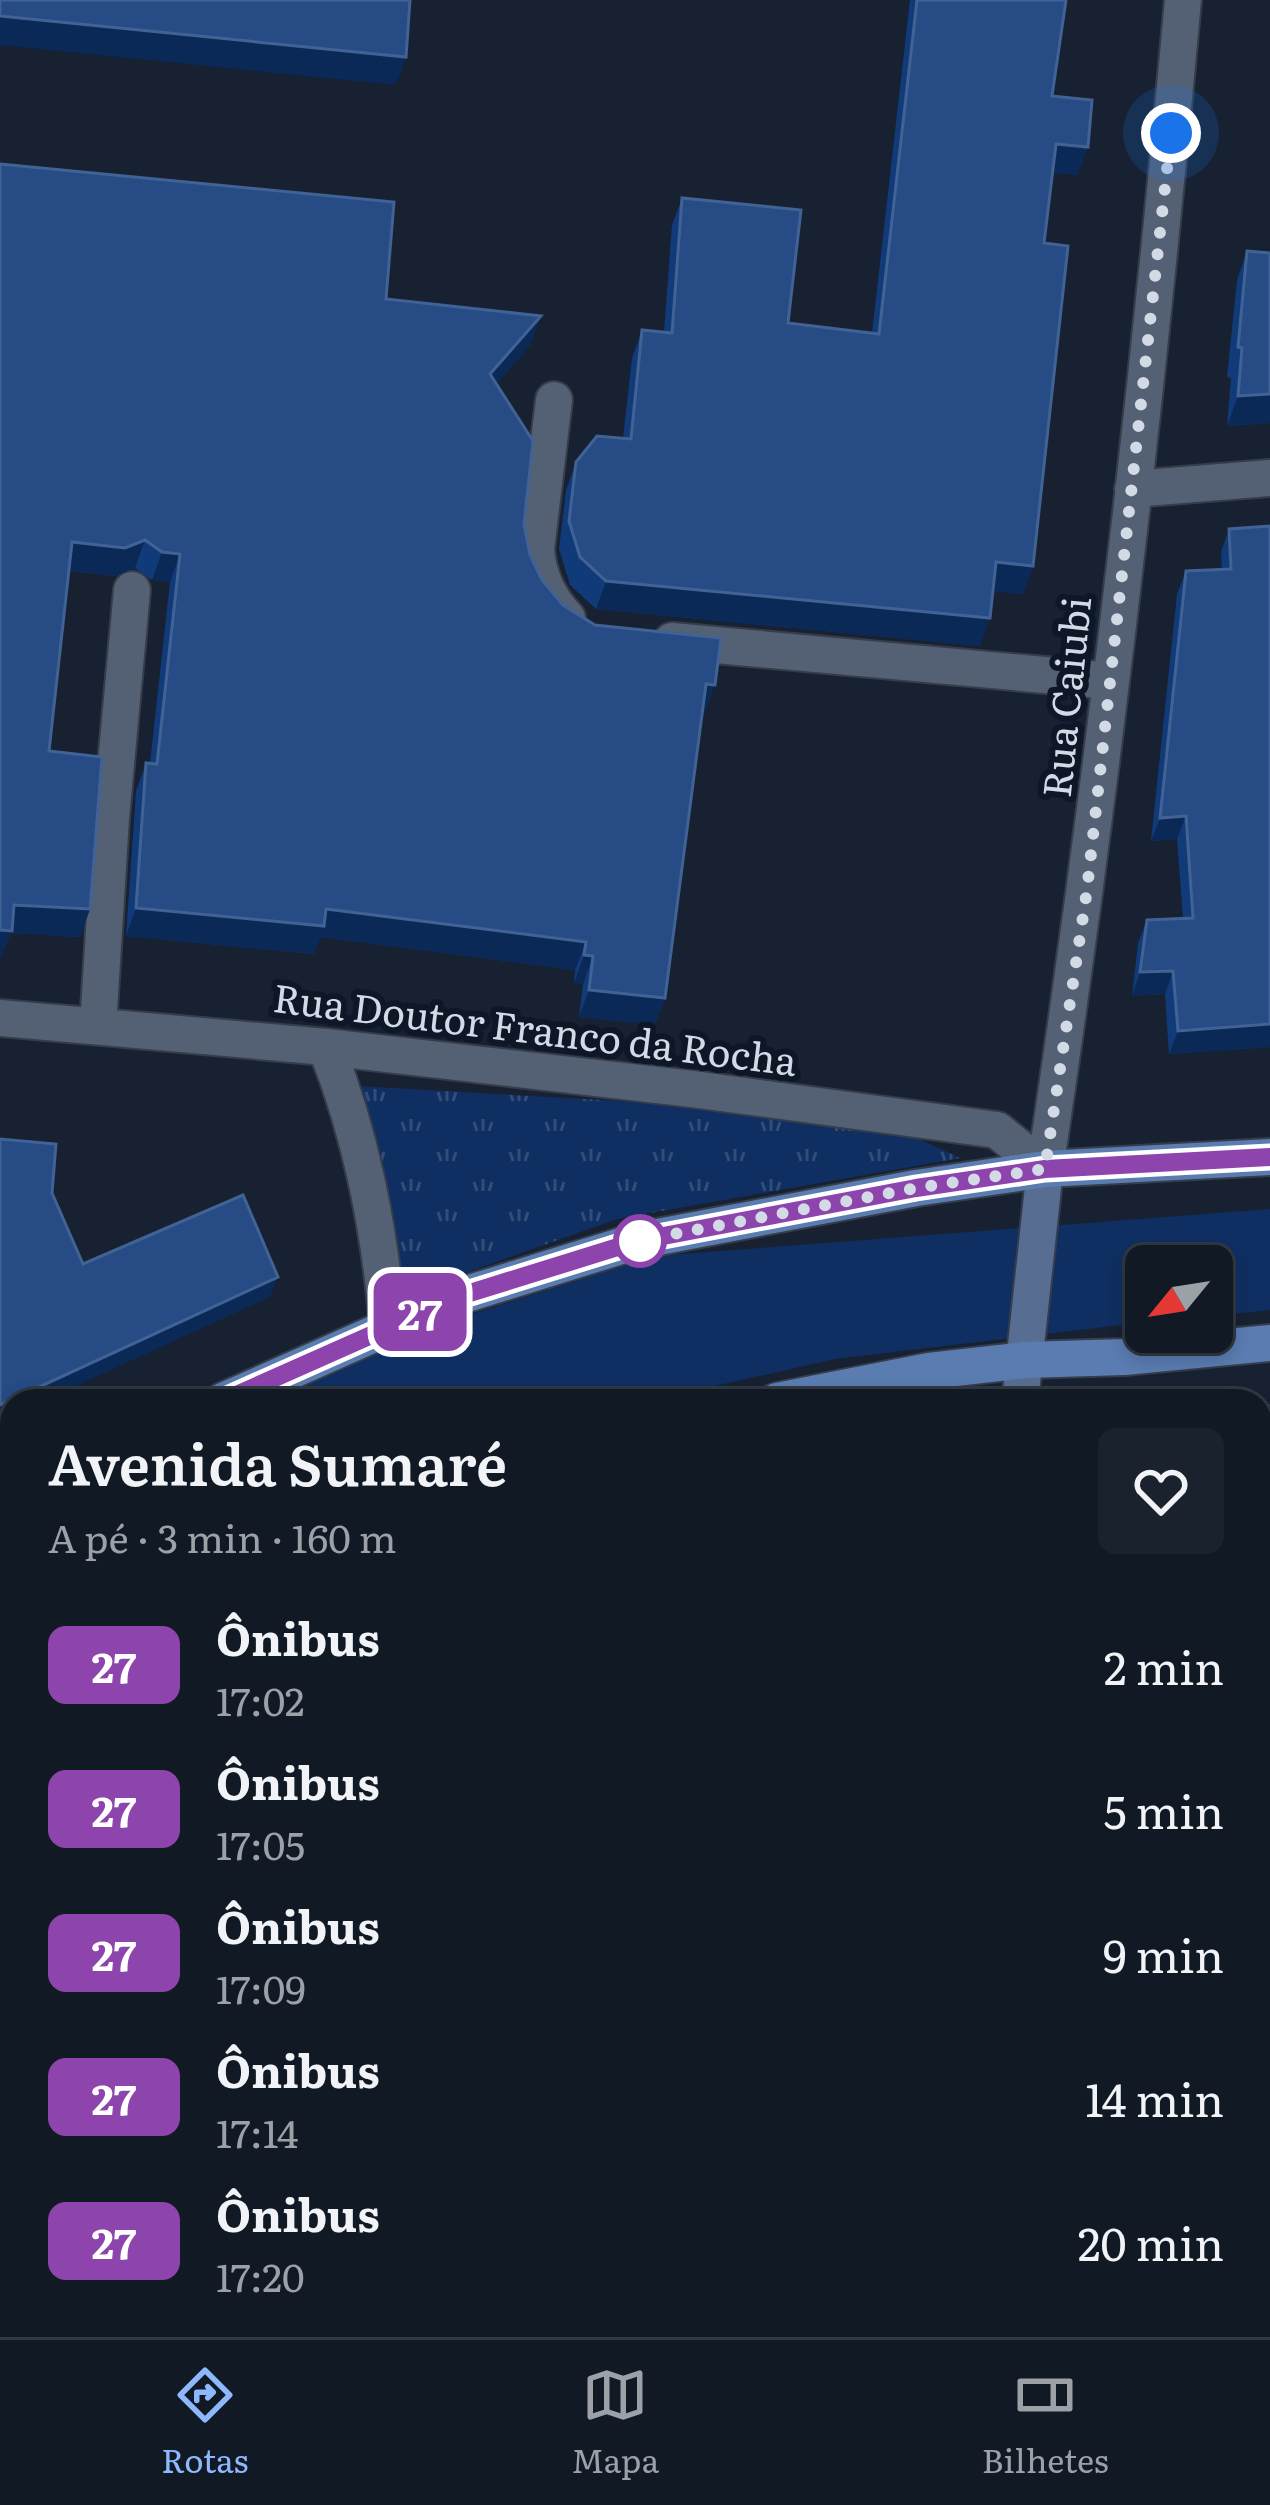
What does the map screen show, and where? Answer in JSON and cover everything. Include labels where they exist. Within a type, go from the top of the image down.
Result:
[{"type":"main road","points":[[249,1389],[457,1297],[637,1241],[1045,1169],[1270,1157]]},
{"type":"main road","name":"Rua Caiubi","points":[[1021,1389],[1045,1169]]},
{"type":"main road","points":[[838,1389],[929,1371],[1024,1360],[1124,1357],[1270,1343]]},
{"type":"street","name":"Rua Caiubi","points":[[1045,1169],[1087,890],[1159,266],[1183,0]]},
{"type":"street","points":[[554,400],[536,549],[538,569],[554,605],[569,620],[601,633]]},
{"type":"street","points":[[1133,489],[1270,478]]},
{"type":"street","points":[[98,1026],[132,590]]},
{"type":"street","points":[[643,639],[1111,681]]},
{"type":"street","name":"Rua Doutor Franco da Rocha","points":[[0,1018],[326,1047],[997,1130],[1045,1169]]},
{"type":"street","points":[[326,1047],[372,1196],[388,1325]]},
{"type":"green space","points":[[356,1086],[637,1102],[895,1128],[960,1158],[617,1219],[400,1296],[393,1218]]},
{"type":"green space","points":[[1270,1209],[1270,1310],[1233,1314],[1233,1245],[1125,1245],[1125,1324],[835,1359],[701,1389],[295,1389],[403,1336],[655,1256]]},
{"type":"building","points":[[0,0],[410,0],[406,57],[0,16]]},
{"type":"building","points":[[917,0],[1066,0],[1052,96],[1092,100],[1088,147],[1056,144],[1044,243],[1068,246],[1033,566],[996,562],[990,618],[606,581],[580,557],[569,521],[576,462],[597,436],[631,439],[642,330],[672,333],[682,198],[801,210],[788,323],[879,334]]},
{"type":"building","points":[[0,164],[394,202],[386,299],[541,316],[490,374],[533,441],[524,524],[530,555],[542,580],[563,605],[595,625],[721,638],[715,685],[706,684],[665,998],[589,990],[593,956],[584,955],[586,942],[326,909],[324,926],[136,908],[146,763],[157,764],[180,554],[162,552],[145,540],[125,548],[72,542],[49,751],[102,757],[90,909],[14,905],[12,931],[0,930]]},
{"type":"building","points":[[1247,251],[1270,253],[1270,394],[1238,396],[1242,348],[1238,347]]},
{"type":"building","points":[[1270,526],[1270,1024],[1178,1031],[1173,971],[1140,972],[1147,920],[1193,918],[1186,816],[1160,818],[1186,571],[1231,569],[1229,529]]},
{"type":"building","points":[[0,1139],[56,1144],[52,1193],[83,1264],[243,1195],[278,1277],[35,1389],[0,1389]]},
{"type":"bus line","name":"27","points":[[249,1389],[457,1297],[637,1241],[916,1188],[1045,1169],[1270,1157]]},
{"type":"route","points":[[640,1241],[916,1188],[1045,1169],[1087,890],[1171,133]]}]
